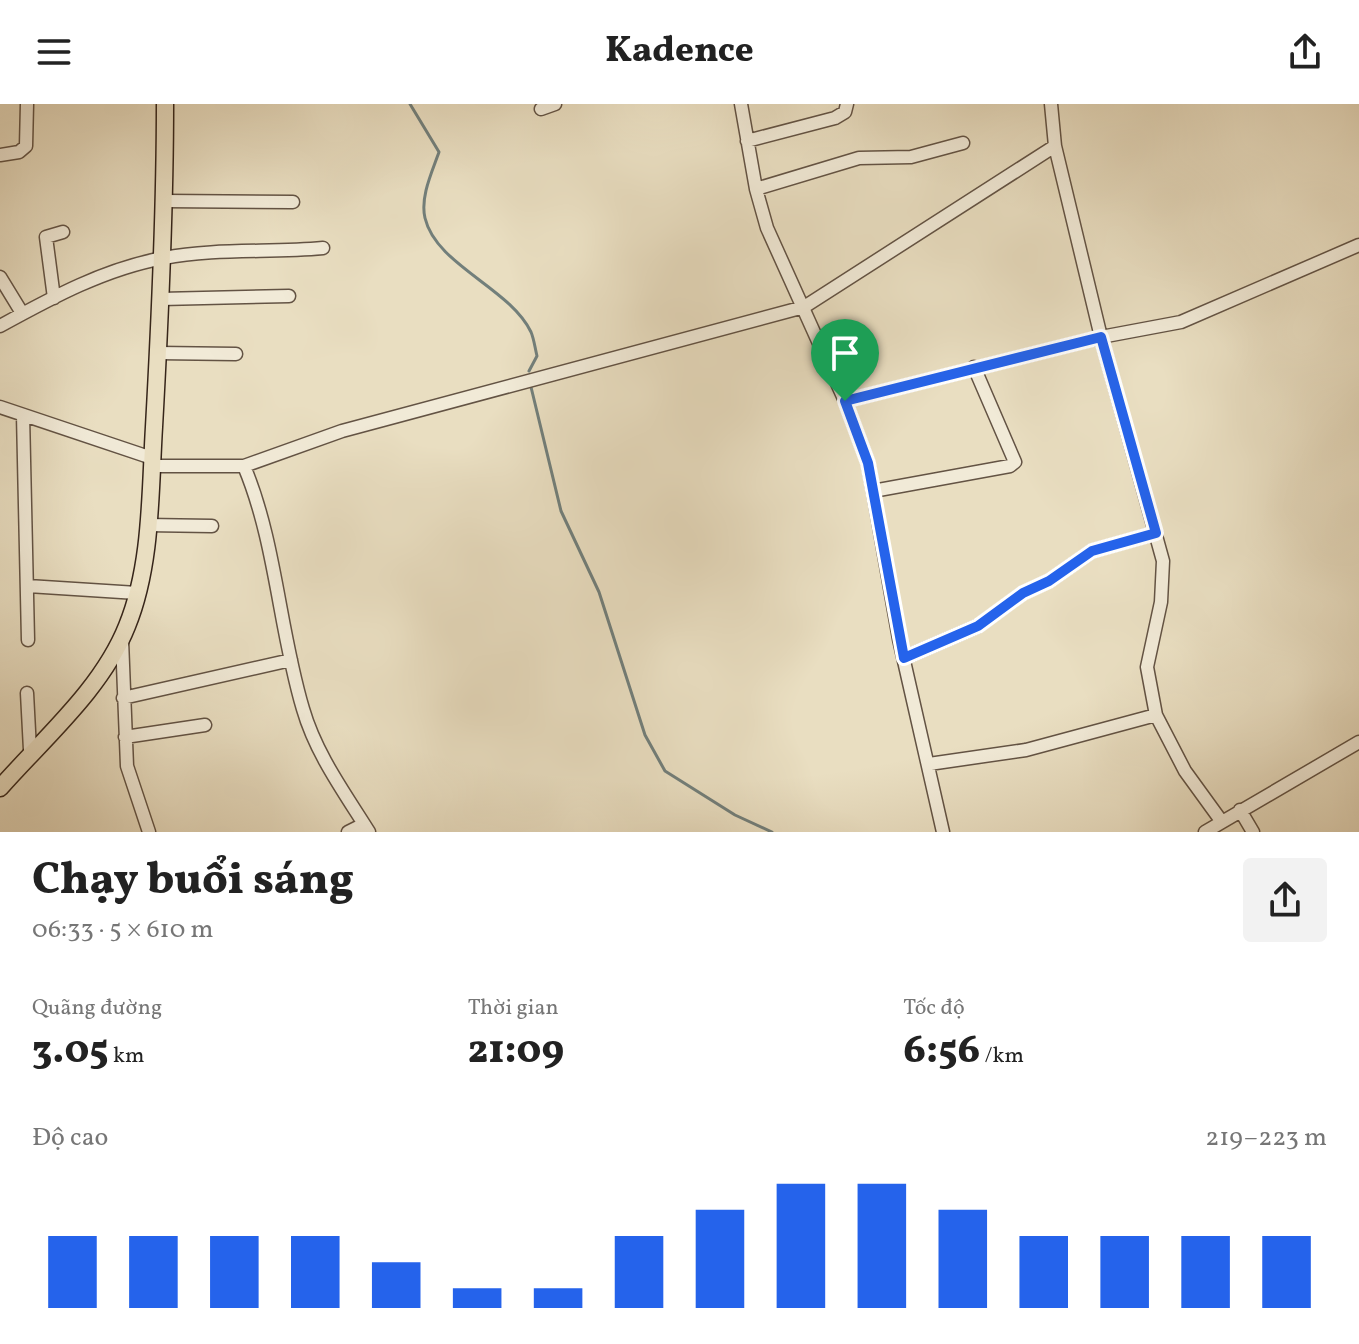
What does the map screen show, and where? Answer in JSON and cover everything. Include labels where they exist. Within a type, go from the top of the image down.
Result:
[{"type":"main road","points":[[0,788],[104,669],[122,636],[137,593],[152,462],[163,258],[165,104]]},
{"type":"main road","points":[[0,777],[36,746]]},
{"type":"street","points":[[0,155],[19,152],[26,146],[27,104]]},
{"type":"street","points":[[541,109],[555,104]]},
{"type":"street","points":[[741,104],[756,189],[773,244],[804,307],[865,452],[904,658],[943,832]]},
{"type":"street","points":[[747,141],[840,116],[847,104]]},
{"type":"street","points":[[1051,104],[1055,146],[1101,337],[1156,533],[1164,581],[1147,667],[1156,715],[1185,771],[1222,822]]},
{"type":"street","points":[[756,189],[859,158],[911,157],[963,143]]},
{"type":"street","points":[[0,407],[152,462],[244,466],[342,431],[804,307],[1055,146]]},
{"type":"street","points":[[165,201],[293,202]]},
{"type":"street","points":[[54,298],[46,239],[48,235],[63,232]]},
{"type":"street","points":[[845,401],[1101,337],[1181,322],[1359,245]]},
{"type":"street","points":[[0,326],[54,298],[122,269],[163,258],[323,248]]},
{"type":"street","points":[[0,277],[22,313]]},
{"type":"street","points":[[161,299],[289,296]]},
{"type":"street","points":[[158,353],[236,354]]},
{"type":"street","points":[[873,491],[1010,466],[1015,462],[974,367]]},
{"type":"street","points":[[23,415],[28,640]]},
{"type":"street","points":[[244,466],[257,503],[291,660],[313,738],[367,828],[348,832]]},
{"type":"street","points":[[147,525],[212,526]]},
{"type":"street","points":[[904,658],[978,626],[1023,593],[1049,581],[1092,551],[1156,533]]},
{"type":"street","points":[[28,586],[137,593]]},
{"type":"street","points":[[122,636],[125,737],[130,777],[149,832]]},
{"type":"street","points":[[123,698],[291,660]]},
{"type":"street","points":[[27,693],[36,746]]},
{"type":"street","points":[[929,764],[1026,750],[1156,715]]},
{"type":"street","points":[[125,737],[205,725]]},
{"type":"street","points":[[1205,832],[1359,742]]},
{"type":"street","points":[[1240,810],[1253,832]]},
{"type":"waterway","points":[[410,104],[439,152],[424,202],[425,218],[432,235],[458,263],[521,316],[531,332],[537,356],[529,371]]},
{"type":"waterway","points":[[531,387],[561,511],[599,592],[645,735],[665,771],[735,815],[772,832]]},
{"type":"route","points":[[1101,337],[1156,533],[1092,551],[1049,581],[1023,593],[978,626],[904,658],[868,463],[845,401],[1101,337]]}]
